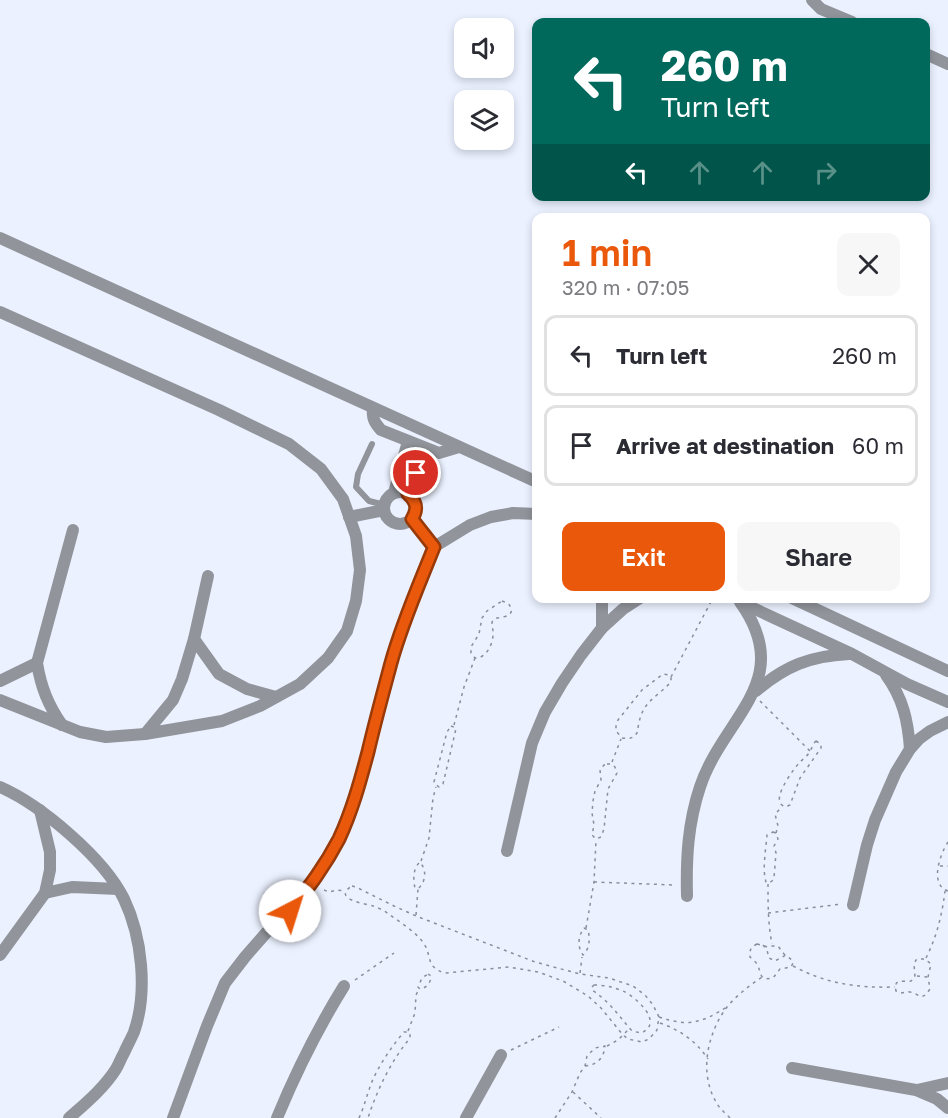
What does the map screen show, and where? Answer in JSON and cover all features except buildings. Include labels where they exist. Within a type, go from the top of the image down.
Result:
[{"type":"street","points":[[812,0],[821,9],[842,18]]},
{"type":"street","points":[[930,56],[948,64]]},
{"type":"street","points":[[0,238],[532,480]]},
{"type":"street","points":[[0,312],[219,410],[289,444],[321,469],[343,499],[356,536],[360,570],[356,601],[347,631],[328,658],[300,684],[260,706],[222,721],[146,734],[106,737],[80,732],[0,700]]},
{"type":"street","points":[[373,408],[372,418],[381,429],[439,453],[459,447]]},
{"type":"street","points":[[394,493],[408,441]]},
{"type":"street","points":[[408,494],[424,448]]},
{"type":"street","points":[[402,492],[408,494],[414,499],[416,513],[406,523],[392,522],[387,517],[384,507],[388,496],[402,492]]},
{"type":"street","points":[[349,517],[384,507]]},
{"type":"street","points":[[173,1118],[225,983],[252,949],[290,911],[314,882],[339,838],[360,783],[392,660],[408,611],[434,547],[470,525],[513,513],[532,514]]},
{"type":"street","points":[[412,519],[434,547]]},
{"type":"street","points":[[63,726],[52,712],[45,696],[37,663],[73,530]]},
{"type":"street","points":[[146,734],[173,700],[182,679],[194,639],[208,576]]},
{"type":"street","points":[[602,603],[602,628]]},
{"type":"street","points":[[507,851],[532,743],[545,712],[581,655],[602,628],[632,603]]},
{"type":"street","points":[[687,891],[688,840],[700,786],[720,746],[753,694],[759,677],[760,645],[753,622],[738,603]]},
{"type":"street","points":[[742,603],[948,702]]},
{"type":"street","points":[[803,603],[948,671]]},
{"type":"street","points":[[194,639],[219,674],[247,689],[276,698]]},
{"type":"street","points":[[753,694],[771,678],[789,667],[809,659],[852,654]]},
{"type":"street","points":[[0,681],[37,663]]},
{"type":"street","points":[[883,671],[898,694],[903,707],[910,749]]},
{"type":"street","points":[[853,904],[874,820],[888,788],[910,749],[919,739],[948,722]]},
{"type":"street","points":[[0,787],[40,810],[96,861],[118,889],[138,936],[141,999],[134,1032],[116,1069],[92,1098],[69,1118]]},
{"type":"street","points":[[0,955],[45,893],[50,870],[50,852],[40,810]]},
{"type":"street","points":[[45,893],[72,887],[118,889]]},
{"type":"street","points":[[277,1118],[304,1057],[343,988]]},
{"type":"street","points":[[466,1118],[501,1057]]},
{"type":"street","points":[[792,1068],[916,1090],[937,1099],[948,1108]]},
{"type":"street","points":[[916,1090],[948,1083]]},
{"type":"lane","points":[[372,444],[358,474],[356,487],[369,501],[384,507]]},
{"type":"path","points":[[505,601],[511,609],[509,615],[496,618],[492,622],[492,638],[487,651],[481,658],[475,657],[471,653],[471,647],[479,634],[482,618],[499,602],[505,601]]},
{"type":"path","points":[[671,678],[666,674],[655,679],[642,690],[616,725],[616,730],[622,738],[633,737],[638,730],[639,718],[648,703],[669,684],[710,603]]},
{"type":"path","points":[[418,889],[415,888],[414,878],[416,866],[420,862],[429,838],[436,786],[434,782],[447,732],[449,727],[453,726],[475,657]]},
{"type":"path","points":[[753,694],[810,751]]},
{"type":"path","points":[[436,786],[442,784],[456,733],[453,726]]},
{"type":"path","points":[[611,764],[622,738]]},
{"type":"path","points":[[816,741],[821,744],[821,748],[800,778],[790,804],[787,807],[782,806],[779,799],[783,786],[816,741]]},
{"type":"path","points":[[580,974],[583,955],[590,941],[586,928],[594,882],[596,839],[592,835],[594,825],[592,813],[594,797],[601,780],[600,770],[604,765],[611,764]]},
{"type":"path","points":[[596,839],[601,837],[604,829],[608,789],[617,773],[611,764]]},
{"type":"path","points":[[768,883],[774,878],[776,853],[774,846],[778,839],[775,814],[782,806]]},
{"type":"path","points":[[773,945],[764,862],[766,835],[776,833]]},
{"type":"path","points":[[925,959],[941,921],[946,891],[938,882],[939,866],[940,857],[948,842]]},
{"type":"path","points":[[416,916],[418,889],[425,878],[423,865],[420,862]]},
{"type":"path","points":[[939,866],[948,866]]},
{"type":"path","points":[[314,882],[329,892],[347,891]]},
{"type":"path","points":[[594,882],[687,891]]},
{"type":"path","points":[[352,886],[356,887],[416,916],[535,962],[580,974],[609,978],[633,986],[653,1005],[659,1017],[657,1030],[649,1039],[642,1042],[634,1041],[623,1035],[609,1016],[588,996],[563,981],[538,972],[509,967],[445,973],[439,971],[431,964],[426,947],[415,934],[376,907],[350,900],[347,897],[347,891],[352,886]]},
{"type":"path","points":[[768,913],[853,904]]},
{"type":"path","points":[[583,955],[580,952],[579,938],[586,928]]},
{"type":"path","points":[[757,944],[780,947],[786,955],[790,956],[792,965],[787,969],[780,969],[773,978],[765,979],[749,952],[757,944]]},
{"type":"path","points":[[762,945],[772,960],[786,955]]},
{"type":"path","points":[[343,988],[394,953]]},
{"type":"path","points":[[895,987],[900,993],[911,992],[920,996],[925,995],[930,988],[928,977],[931,964],[925,959],[916,960],[913,969],[915,976]]},
{"type":"path","points":[[792,965],[840,984],[895,987]]},
{"type":"path","points":[[368,1118],[374,1100],[394,1060],[410,1038],[408,1032],[415,1013],[418,987],[420,981],[430,974],[429,983],[424,988],[419,988]]},
{"type":"path","points":[[915,976],[928,977]]},
{"type":"path","points":[[895,987],[897,982],[911,981],[915,976]]},
{"type":"path","points":[[730,1118],[715,1100],[707,1075],[710,1046],[715,1029],[728,1006],[741,992],[762,977]]},
{"type":"path","points":[[594,985],[610,986],[624,991],[645,1009],[651,1022],[648,1029],[637,1033],[630,1029],[601,995],[592,990],[594,985]]},
{"type":"path","points":[[659,1017],[676,1022],[691,1022],[706,1019],[728,1006]]},
{"type":"path","points":[[673,1028],[676,1022]]},
{"type":"path","points":[[659,1023],[673,1028],[692,1041],[708,1059]]},
{"type":"path","points":[[501,1057],[515,1047],[559,1027]]},
{"type":"path","points":[[555,1118],[572,1092],[589,1053],[595,1048],[612,1044],[630,1029]]},
{"type":"path","points":[[359,1118],[374,1078],[385,1057],[404,1032],[408,1032]]},
{"type":"path","points":[[585,1066],[593,1065],[601,1059],[605,1046]]},
{"type":"path","points":[[572,1092],[601,1118]]},
{"type":"route","points":[[290,911],[314,882],[325,864],[351,811],[392,660],[408,611],[434,547],[412,519],[416,513],[416,506],[414,499],[408,494],[416,473]]}]
